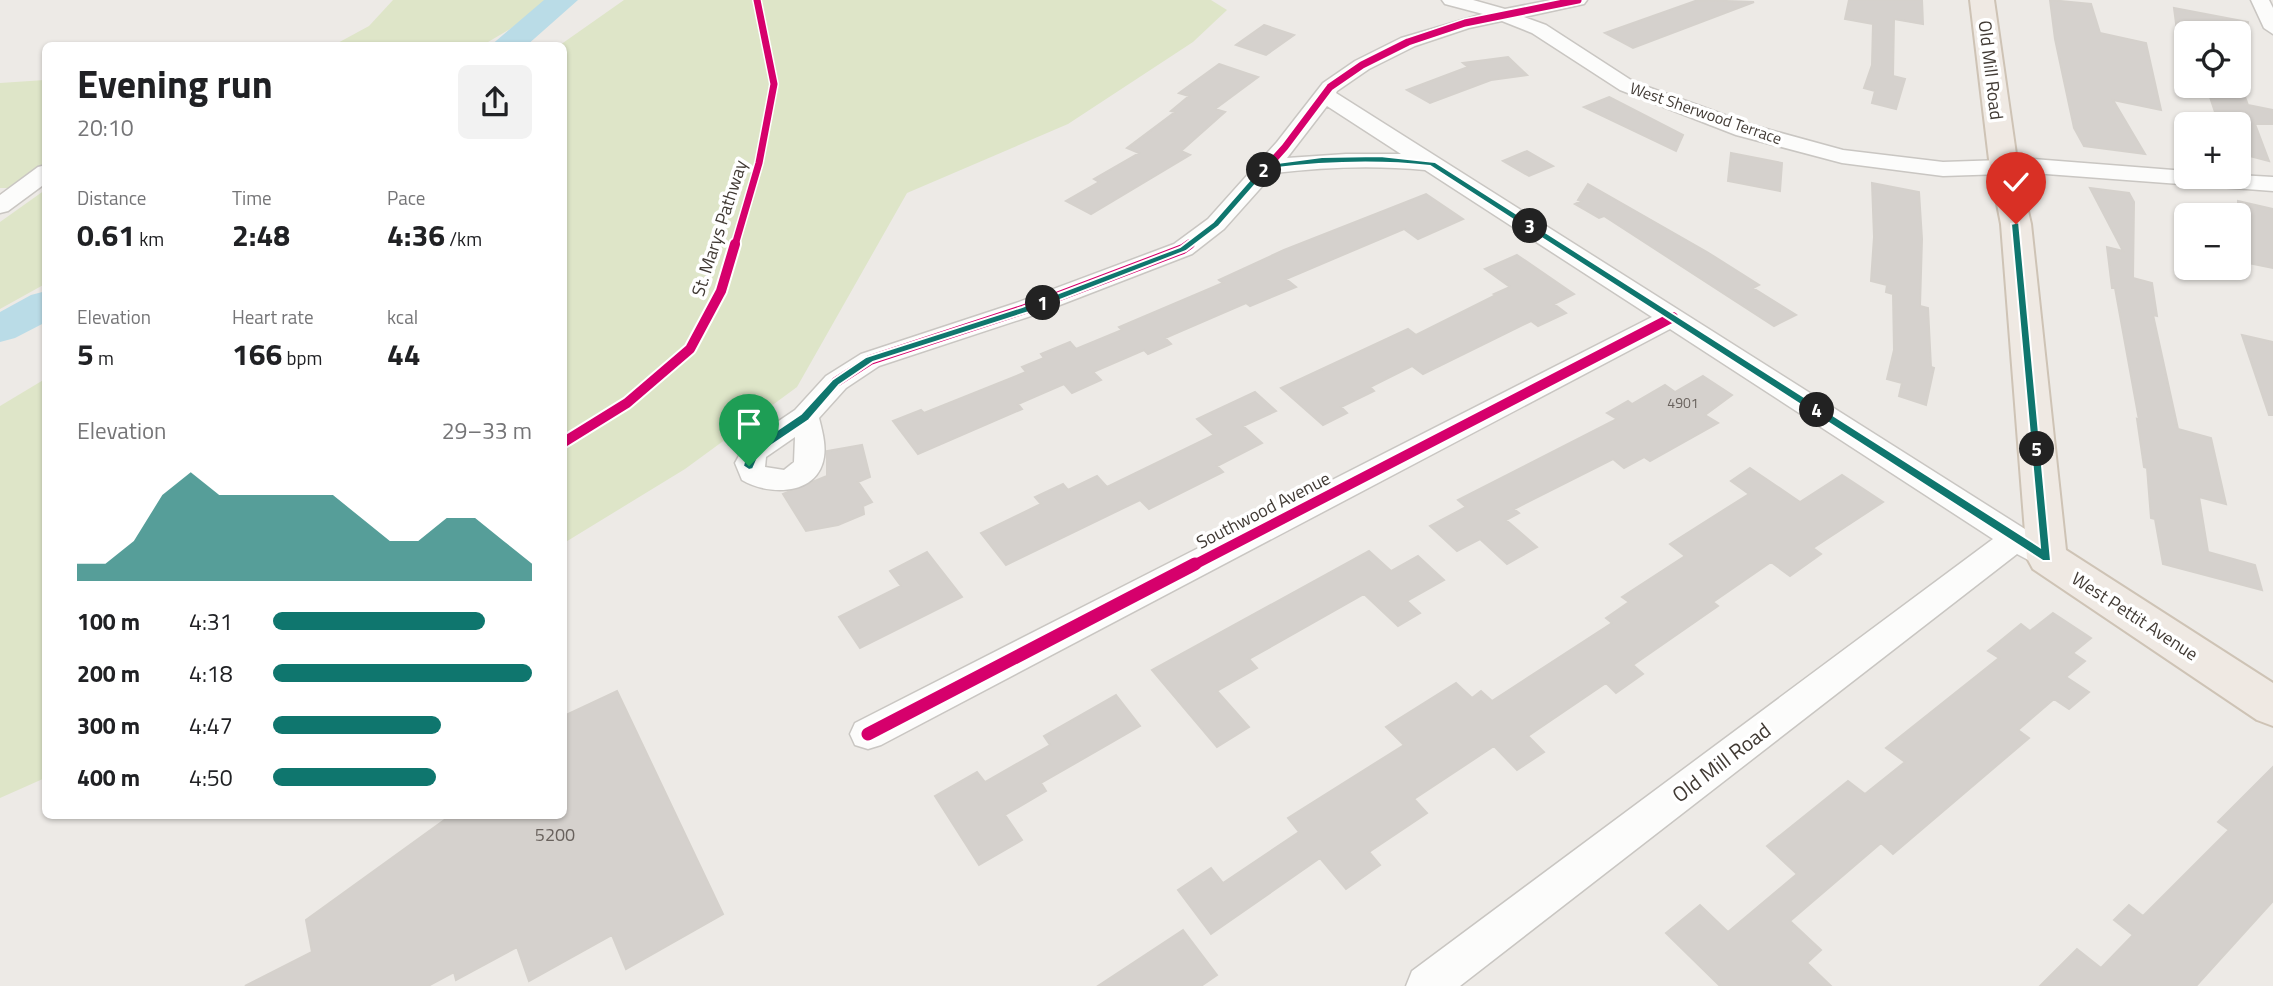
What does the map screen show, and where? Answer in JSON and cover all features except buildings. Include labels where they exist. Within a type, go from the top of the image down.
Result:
[{"type":"main road","name":"Old Mill Road","points":[[1982,0],[2004,168],[2016,224],[2031,548]]},
{"type":"main road","name":"West Pettit Avenue","points":[[2031,548],[2273,707]]},
{"type":"street","name":"West Sherwood Terrace","points":[[1451,0],[1503,14],[1539,29],[1628,86],[1744,130],[1842,156],[1943,169],[2033,166],[2273,184]]},
{"type":"street","points":[[805,417],[835,382],[870,360],[1025,309],[1183,249],[1216,224],[1330,87],[1362,65],[1408,42],[1465,23],[1578,0]]},
{"type":"street","points":[[2260,0],[2273,28]]},
{"type":"street","name":"West Pettit Avenue","points":[[1324,95],[2031,548]]},
{"type":"street","points":[[1266,167],[1322,159],[1380,158],[1432,164]]},
{"type":"street","points":[[0,206],[42,176]]},
{"type":"street","name":"Southwood Avenue","points":[[868,734],[1673,317]]},
{"type":"street","name":"Old Mill Road","points":[[1427,986],[2031,548]]},
{"type":"green space","points":[[393,0],[551,0],[537,13],[488,42],[340,42],[369,26]]},
{"type":"green space","points":[[624,0],[1211,0],[1227,10],[1193,42],[1068,124],[907,193],[797,387],[685,469],[567,541],[567,42],[564,42]]},
{"type":"green space","points":[[42,80],[42,188],[0,188],[0,83]]},
{"type":"green space","points":[[42,192],[42,286],[0,309],[0,222]]},
{"type":"green space","points":[[42,381],[42,779],[0,798],[0,406]]},
{"type":"waterway","points":[[511,42],[563,0]]},
{"type":"waterway","points":[[0,329],[42,306]]},
{"type":"cycle path","name":"St. Marys Pathway","points":[[567,440],[627,403],[690,349],[721,291],[759,163],[774,84],[757,0]]},
{"type":"cycle path","points":[[805,417],[836,382],[870,360],[1025,309],[1183,249],[1216,224],[1285,147],[1330,87],[1362,65],[1408,42],[1465,23],[1578,0]]},
{"type":"cycle path","points":[[868,734],[1673,317]]},
{"type":"route","points":[[749,466],[750,458],[756,450],[805,417],[835,382],[870,360],[1025,309],[1183,249],[1216,224],[1266,167],[1322,159],[1380,158],[1432,164],[2047,558],[2016,224]]}]
